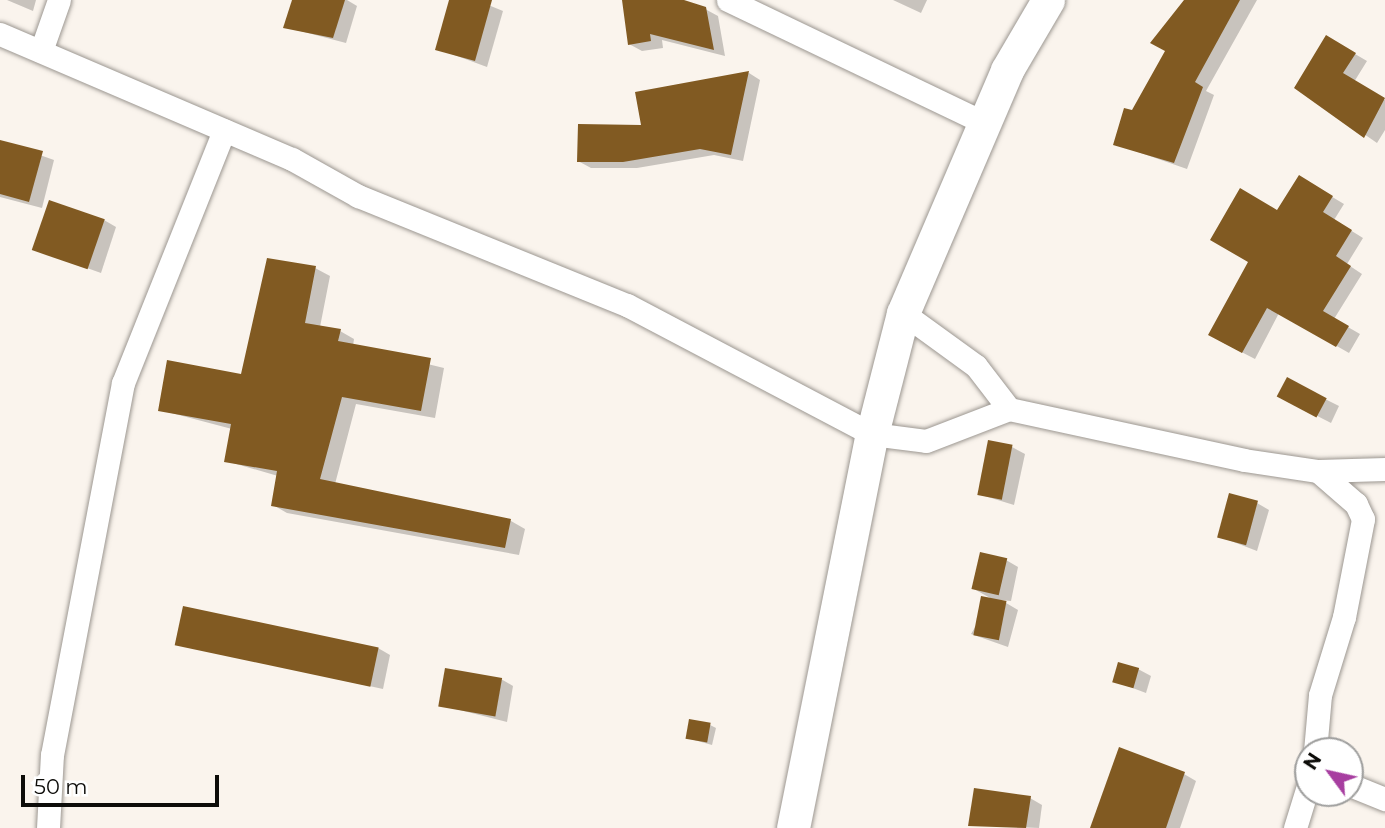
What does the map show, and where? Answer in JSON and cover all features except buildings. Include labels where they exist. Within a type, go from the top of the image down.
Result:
[{"type":"main road","points":[[793,828],[872,434],[903,313],[984,122],[1048,0]]},
{"type":"street","points":[[41,51],[59,0]]},
{"type":"street","points":[[728,0],[984,122]]},
{"type":"street","points":[[0,34],[224,131],[383,207],[627,305],[872,434],[926,441],[1009,409],[1318,471],[1385,469]]},
{"type":"street","points":[[48,828],[51,755],[123,383],[224,131]]},
{"type":"street","points":[[903,313],[976,366],[1009,409]]},
{"type":"street","points":[[1316,737],[1320,695],[1345,617],[1363,519],[1356,504],[1318,471]]},
{"type":"street","points":[[1364,791],[1385,799]]},
{"type":"street","points":[[1295,828],[1302,807]]}]
